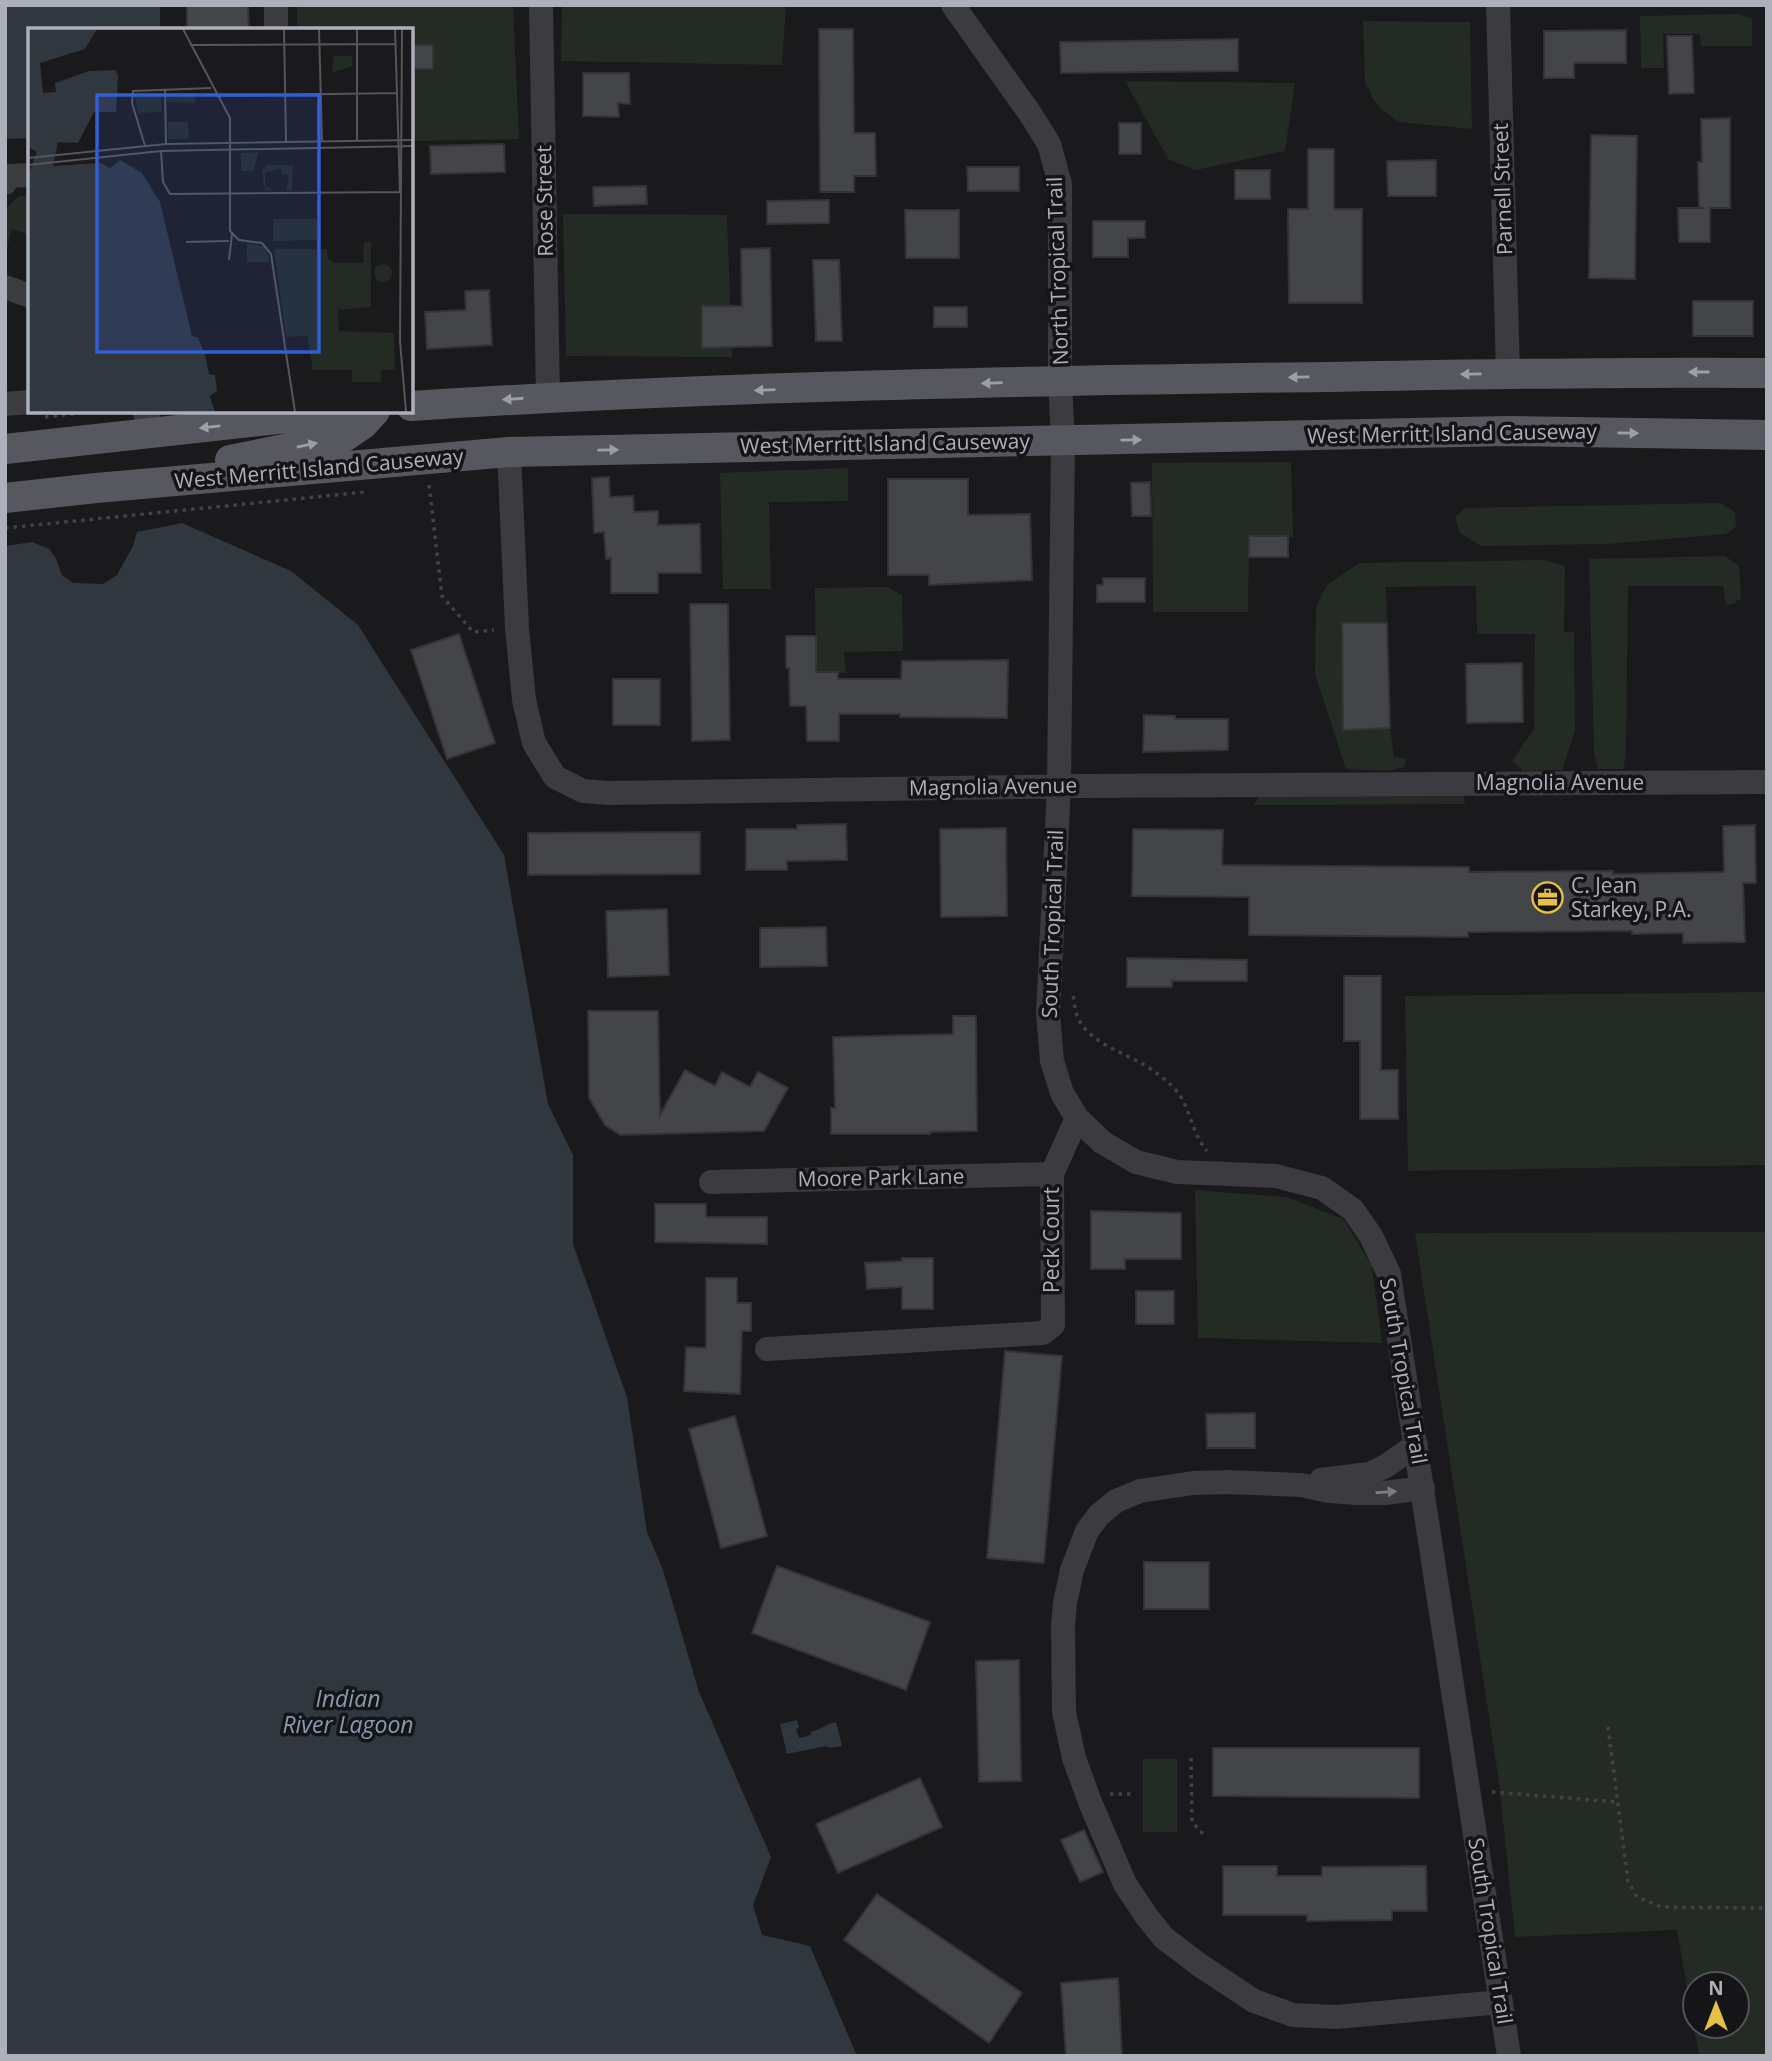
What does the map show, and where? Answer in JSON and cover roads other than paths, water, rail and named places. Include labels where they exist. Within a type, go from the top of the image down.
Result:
[{"type":"main road","points":[[413,406],[548,397],[1060,381],[1636,372],[1767,373]]},
{"type":"main road","points":[[5,449],[149,422],[314,413]]},
{"type":"main road","points":[[96,488],[344,437],[373,413]]},
{"type":"main road","name":"West Merritt Island Causeway","points":[[5,498],[509,452],[1508,431],[1767,435]]},
{"type":"street","points":[[276,5],[276,28]]},
{"type":"street","name":"Rose Street","points":[[541,5],[548,397]]},
{"type":"street","name":"North Tropical Trail","points":[[955,5],[1049,144],[1060,184],[1060,381],[1063,441]]},
{"type":"street","name":"Parnell Street","points":[[1498,5],[1508,374]]},
{"type":"street","points":[[5,287],[28,295]]},
{"type":"street","points":[[5,404],[28,408]]},
{"type":"street","name":"South Tropical Trail","points":[[1063,441],[1059,786],[1048,1014],[1052,1061],[1062,1093],[1077,1118],[1102,1142],[1136,1162],[1177,1172],[1276,1176],[1322,1188],[1353,1210],[1371,1236],[1389,1274],[1509,2056]]},
{"type":"street","name":"Magnolia Avenue","points":[[509,452],[517,628],[524,701],[534,743],[555,777],[583,791],[609,793],[1059,786],[1767,782]]},
{"type":"street","name":"Peck Court","points":[[767,1349],[1043,1333],[1053,1325],[1052,1174],[1077,1118]]},
{"type":"street","name":"Moore Park Lane","points":[[711,1182],[1052,1174]]},
{"type":"street","points":[[1300,1485],[1369,1474],[1386,1466],[1416,1445]]},
{"type":"street","points":[[1423,1488],[1385,1493],[1357,1493],[1300,1485],[1228,1482],[1140,1491],[1116,1501],[1098,1514],[1087,1531],[1072,1570],[1065,1603],[1064,1712],[1074,1758],[1125,1884],[1164,1938],[1201,1966],[1254,2001],[1288,2015],[1336,2017],[1501,2001]]},
{"type":"water","points":[[5,5],[160,5],[160,28],[28,28],[28,138],[5,139]]},
{"type":"water","name":"Indian River Lagoon","points":[[182,523],[291,571],[358,625],[504,855],[548,1104],[573,1155],[573,1244],[627,1397],[647,1532],[663,1570],[699,1692],[771,1857],[753,1905],[762,1935],[810,1946],[857,2056],[5,2056],[5,546],[32,542],[49,549],[56,558],[62,575],[73,583],[103,584],[117,575],[133,546],[137,532]]},
{"type":"water","points":[[797,1720],[799,1738],[836,1722],[842,1746],[826,1746],[787,1754],[780,1724]]},
{"type":"place","name":"C. Jean Starkey, P.A.","points":[[1548,898]]}]
